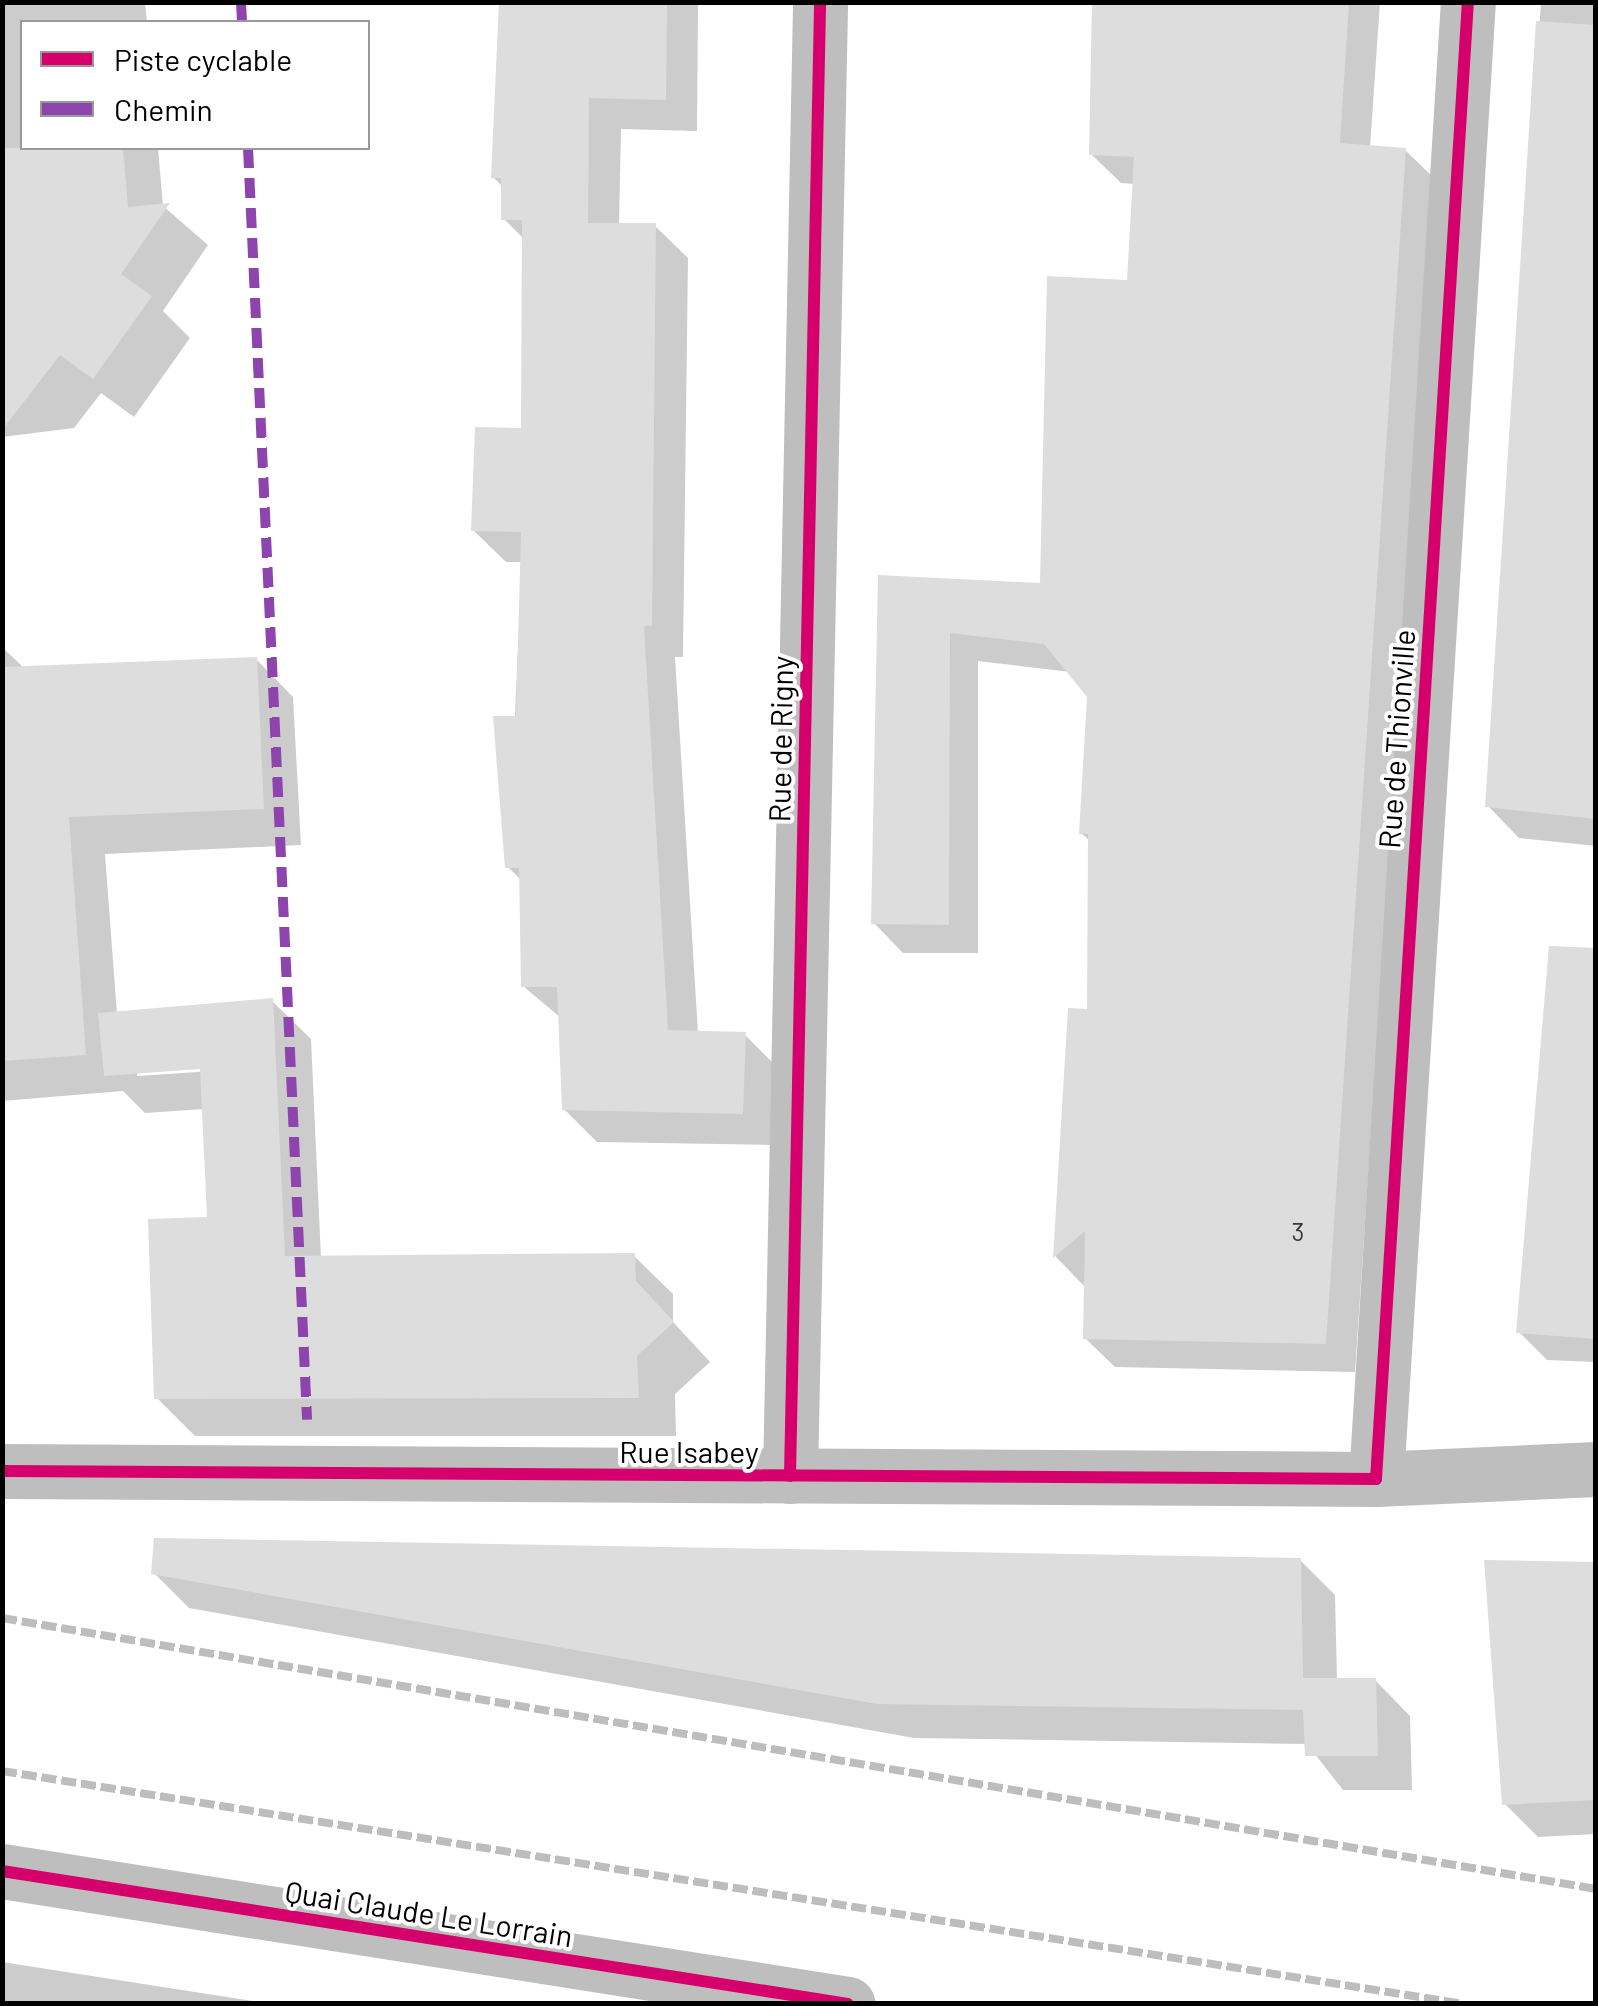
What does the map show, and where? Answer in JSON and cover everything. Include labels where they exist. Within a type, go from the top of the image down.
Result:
[{"type":"street","name":"Rue de Rigny","points":[[790,1476],[820,2]]},
{"type":"street","name":"Rue de Thionville","points":[[1376,1479],[1468,2]]},
{"type":"street","name":"Rue Isabey","points":[[2,1471],[1376,1479],[1596,1469]]},
{"type":"street","name":"Quai Claude Le Lorrain","points":[[2,1871],[848,2004]]},
{"type":"building","points":[[499,2],[667,2],[666,100],[589,98],[588,223],[656,223],[652,626],[644,626],[668,1030],[746,1032],[743,1114],[562,1110],[557,987],[521,987],[519,868],[505,868],[493,716],[516,716],[521,532],[471,531],[475,427],[521,428],[522,220],[501,220],[501,178],[491,178]]},
{"type":"building","points":[[1092,2],[1349,2],[1340,143],[1406,148],[1326,1344],[1083,1339],[1085,1231],[1053,1258],[1068,1008],[1087,1009],[1088,834],[1079,834],[1087,697],[1044,644],[950,633],[949,925],[871,924],[878,575],[1040,583],[1047,276],[1127,280],[1134,157],[1089,155]]},
{"type":"building","points":[[1536,21],[1596,25],[1596,819],[1485,807]]},
{"type":"building","points":[[2,148],[123,150],[128,207],[170,203],[121,274],[152,296],[93,379],[60,355],[2,430]]},
{"type":"building","points":[[257,657],[264,809],[69,817],[86,1055],[2,1061],[2,667]]},
{"type":"building","points":[[1549,946],[1596,948],[1596,1339],[1516,1333]]},
{"type":"building","points":[[273,998],[285,1256],[635,1253],[636,1281],[674,1322],[637,1356],[639,1398],[154,1399],[148,1219],[207,1217],[200,1069],[104,1076],[98,1013]]},
{"type":"building","points":[[154,1538],[1301,1558],[1303,1678],[1376,1678],[1378,1756],[1305,1756],[1303,1710],[877,1704],[151,1574]]},
{"type":"building","points":[[1484,1560],[1596,1562],[1596,1800],[1502,1805]]},
{"type":"railway","points":[[2,1618],[1596,1889]]},
{"type":"railway","points":[[2,1771],[1464,2004]]},
{"type":"marked path","points":[[241,2],[242,20]]},
{"type":"marked path","points":[[248,150],[307,1420]]},
{"type":"cycle path","points":[[790,1476],[820,2]]},
{"type":"cycle path","points":[[3,1471],[1376,1479],[1468,2]]},
{"type":"cycle path","points":[[2,1871],[848,2004]]}]
